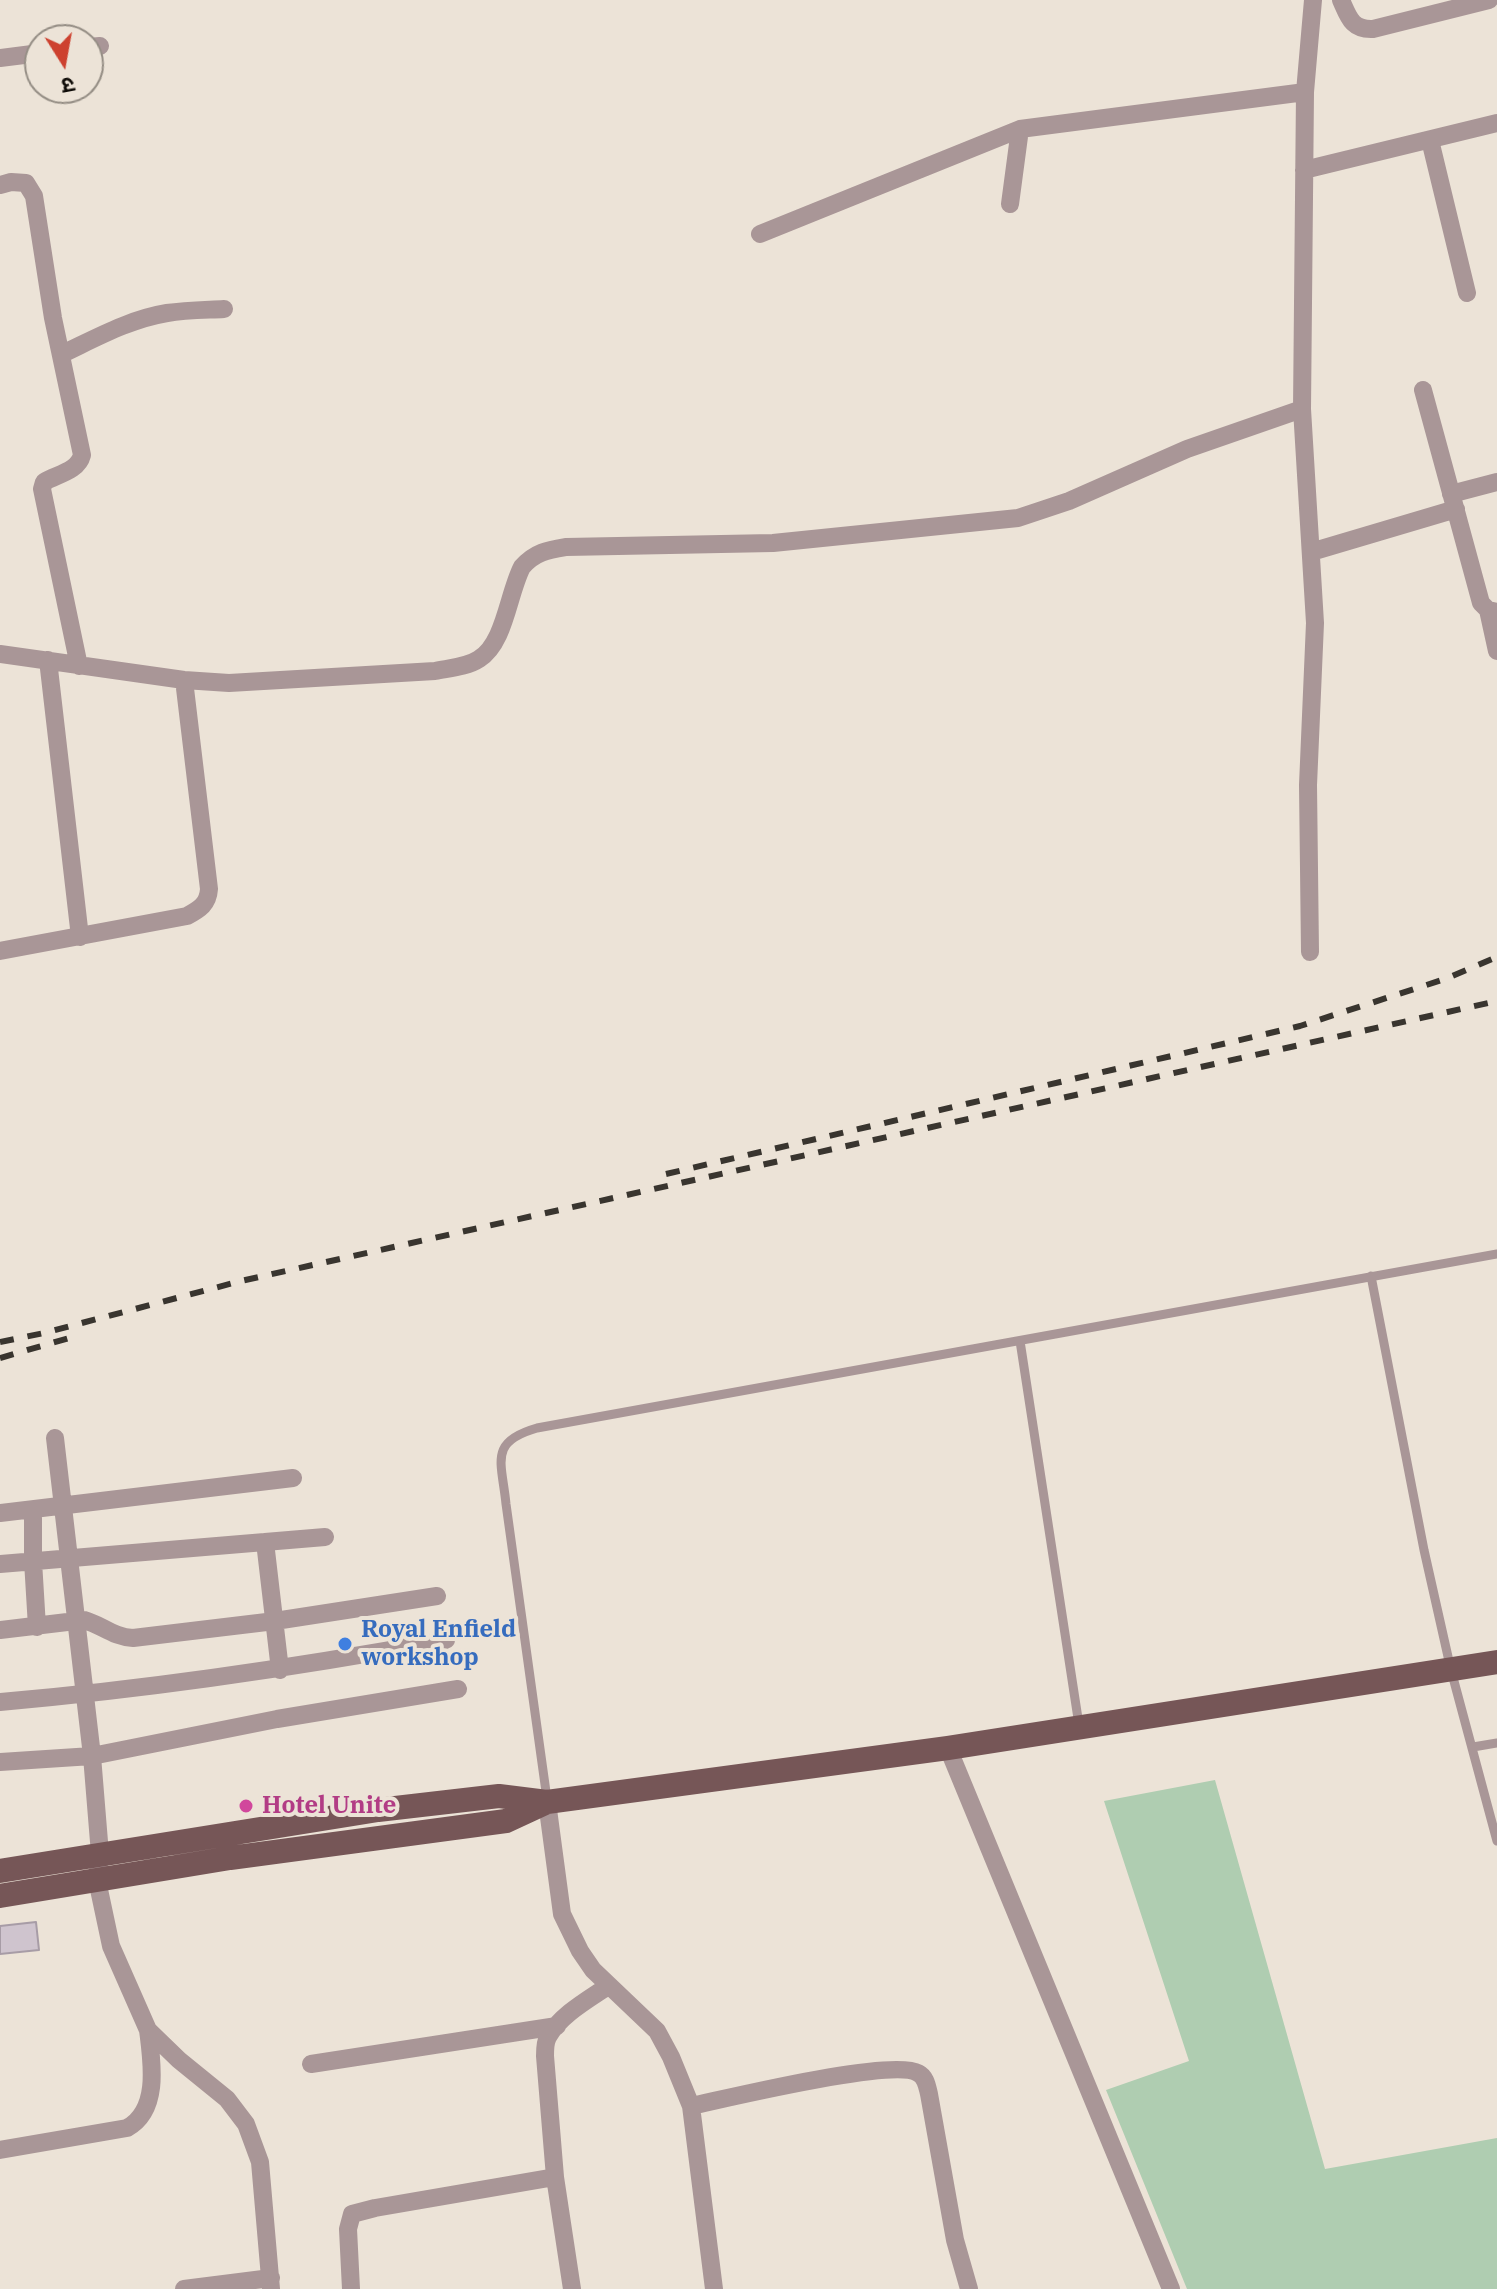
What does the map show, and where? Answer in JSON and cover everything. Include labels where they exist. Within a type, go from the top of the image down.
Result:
[{"type":"main road","points":[[0,1871],[378,1810],[499,1796],[547,1802],[948,1748],[1497,1662]]},
{"type":"main road","points":[[0,1896],[230,1858],[506,1821],[547,1802]]},
{"type":"street","points":[[1310,952],[1308,785],[1315,623],[1302,409],[1305,92],[1313,0]]},
{"type":"street","points":[[1341,0],[1354,26],[1361,30],[1489,0]]},
{"type":"street","points":[[0,58],[24,55]]},
{"type":"street","points":[[760,234],[1020,129],[1305,92]]},
{"type":"street","points":[[1304,170],[1497,123]]},
{"type":"street","points":[[1010,204],[1020,129]]},
{"type":"street","points":[[1430,140],[1467,293]]},
{"type":"street","points":[[0,185],[26,183],[34,196],[53,318],[82,455],[74,468],[44,482],[42,496],[79,666]]},
{"type":"street","points":[[62,354],[148,318],[168,313],[224,309]]},
{"type":"street","points":[[1423,390],[1481,603],[1492,611],[1497,651]]},
{"type":"street","points":[[0,654],[184,680],[272,682],[435,671],[465,665],[479,659],[494,646],[522,567],[530,557],[543,551],[566,547],[773,543],[1018,518],[1069,501],[1187,449],[1302,409]]},
{"type":"street","points":[[1311,552],[1454,501],[1497,482]]},
{"type":"street","points":[[48,660],[80,937]]},
{"type":"street","points":[[0,951],[187,916],[208,899],[184,680]]},
{"type":"street","points":[[0,2150],[127,2128],[137,2123],[144,2113],[153,2068],[148,2030],[111,1946],[97,1880],[100,1854],[92,1756],[55,1438]]},
{"type":"street","points":[[0,1513],[293,1478]]},
{"type":"street","points":[[33,1510],[37,1627]]},
{"type":"street","points":[[0,1564],[325,1537]]},
{"type":"street","points":[[265,1542],[280,1670]]},
{"type":"street","points":[[0,1630],[77,1620],[95,1623],[119,1637],[133,1638],[275,1621],[437,1596]]},
{"type":"street","points":[[0,1702],[85,1695],[280,1670],[446,1640]]},
{"type":"street","points":[[0,1762],[92,1756],[277,1719],[458,1689]]},
{"type":"street","points":[[948,1748],[1171,2289]]},
{"type":"street","points":[[547,1802],[562,1914],[580,1951],[608,1986],[657,2031],[691,2106],[714,2289]]},
{"type":"street","points":[[572,2289],[555,2177],[545,2056],[547,2038],[586,2000],[608,1986]]},
{"type":"street","points":[[311,2064],[557,2026]]},
{"type":"street","points":[[148,2030],[227,2099],[246,2124],[260,2162],[271,2284],[184,2289]]},
{"type":"street","points":[[691,2106],[856,2073],[890,2068],[917,2072],[923,2076],[929,2094],[955,2240],[969,2289]]},
{"type":"street","points":[[351,2289],[348,2229],[352,2214],[555,2177]]},
{"type":"lane","points":[[547,1802],[506,1504],[502,1461],[509,1438],[537,1428],[1497,1254]]},
{"type":"lane","points":[[1371,1276],[1424,1550],[1451,1670],[1497,1841]]},
{"type":"lane","points":[[1020,1341],[1079,1728]]},
{"type":"lane","points":[[1473,1747],[1497,1743]]},
{"type":"green space","points":[[1215,1780],[1325,2169],[1497,2138],[1497,2289],[1187,2289],[1106,2090],[1189,2061],[1104,1801]]},
{"type":"building","points":[[36,1922],[39,1950],[0,1954],[0,1926]]},
{"type":"railway","points":[[666,1174],[1300,1026],[1445,979],[1497,957]]},
{"type":"railway","points":[[0,1342],[241,1281],[1497,1001]]},
{"type":"railway","points":[[0,1358],[69,1338]]},
{"type":"place","name":"Royal Enfield workshop","points":[[345,1644]]},
{"type":"place","name":"Hotel Unite","points":[[246,1806]]}]
